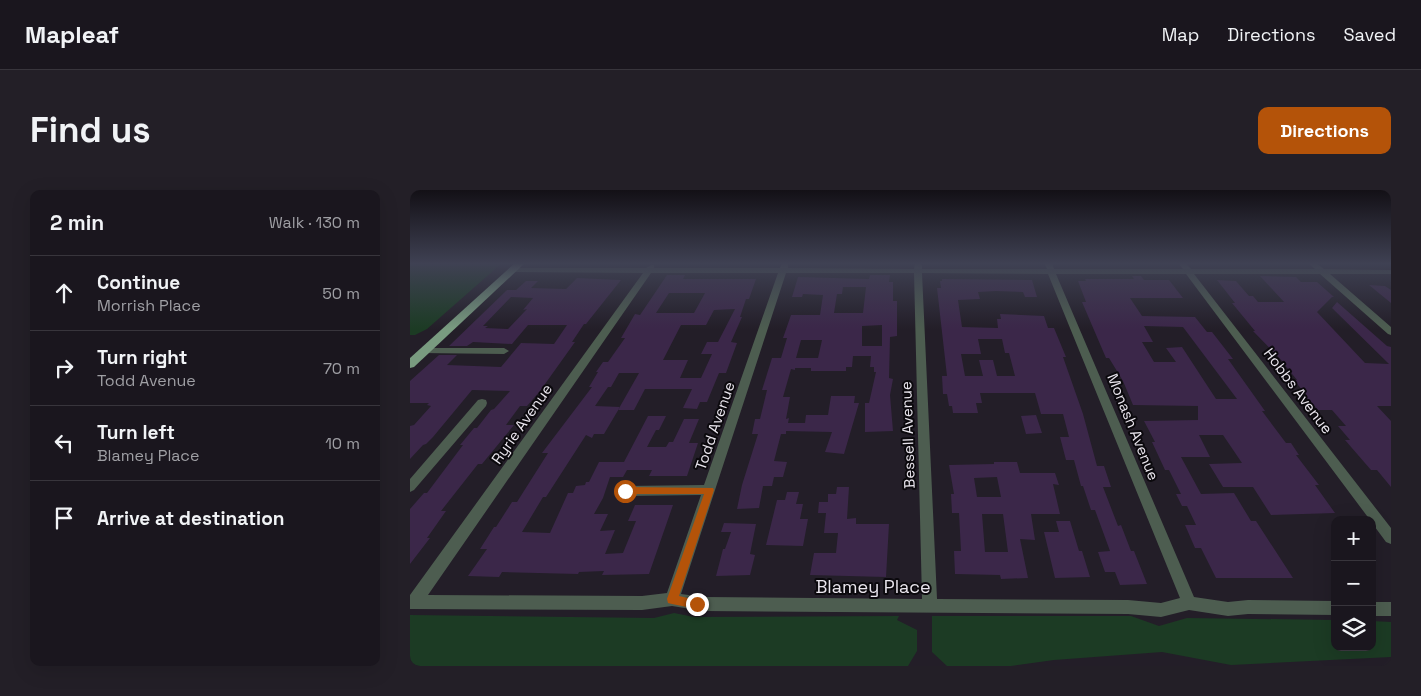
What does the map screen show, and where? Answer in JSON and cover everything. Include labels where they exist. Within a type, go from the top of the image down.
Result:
[{"type":"main road","points":[[410,364],[495,285]]},
{"type":"street","name":"Ryrie Avenue","points":[[412,602],[638,285]]},
{"type":"street","name":"Todd Avenue","points":[[672,599],[778,285]]},
{"type":"street","name":"Bessell Avenue","points":[[919,285],[930,606]]},
{"type":"street","name":"Monash Avenue","points":[[1058,285],[1189,603]]},
{"type":"street","name":"Hobbs Avenue","points":[[1199,285],[1391,538]]},
{"type":"street","points":[[1337,285],[1391,332]]},
{"type":"street","points":[[424,351],[504,351]]},
{"type":"street","points":[[410,487],[482,403]]},
{"type":"street","points":[[625,491],[710,490]]},
{"type":"street","name":"Blamey Place","points":[[412,602],[642,603],[672,599],[704,604],[1128,607],[1152,610],[1189,603],[1223,609],[1248,607],[1331,608]]},
{"type":"street","points":[[1376,609],[1391,609]]},
{"type":"green space","points":[[410,285],[477,285],[427,329],[415,335],[410,335]]},
{"type":"green space","points":[[674,613],[694,617],[899,616],[897,620],[917,630],[917,651],[908,666],[410,666],[410,615],[654,618]]},
{"type":"green space","points":[[932,616],[1131,616],[1159,626],[1187,618],[1331,620],[1331,651],[1376,651],[1376,621],[1391,622],[1391,657],[1231,665],[1162,652],[1054,660],[1011,666],[947,666],[932,652]]},
{"type":"building","points":[[521,285],[534,285],[531,288],[566,289],[570,285],[617,285],[586,324],[584,324],[572,342],[575,342],[540,391],[527,406],[520,406],[506,425],[514,425],[482,464],[478,464],[441,511],[446,511],[427,538],[430,538],[410,564],[410,509],[424,493],[427,493],[474,428],[477,428],[491,410],[510,391],[472,390],[433,437],[410,459],[410,426],[414,425],[431,406],[427,405],[429,403],[410,403],[410,381],[439,355],[457,355],[447,365],[501,367],[521,343],[554,344],[567,325],[528,325],[512,344],[473,342],[467,346],[449,346],[507,290],[516,290]],"holes":[[[511,297],[533,298],[523,310],[527,309],[508,329],[485,328],[488,326],[483,326]]]},
{"type":"building","points":[[660,285],[754,285],[749,299],[746,299],[740,317],[742,317],[731,342],[737,343],[726,373],[719,373],[707,402],[700,402],[697,409],[683,408],[692,389],[645,389],[634,410],[618,410],[604,434],[594,434],[592,438],[586,435],[546,497],[543,497],[522,532],[550,533],[568,493],[573,493],[576,486],[585,485],[586,482],[589,482],[599,462],[624,462],[648,416],[666,416],[647,447],[666,447],[669,442],[673,442],[684,419],[699,419],[689,443],[698,443],[687,476],[649,476],[652,470],[627,470],[623,477],[610,477],[603,498],[594,514],[608,514],[600,531],[615,530],[605,554],[623,553],[636,521],[628,521],[635,505],[673,505],[649,574],[602,575],[604,571],[579,572],[578,574],[502,572],[499,577],[468,576],[487,549],[480,549],[494,527],[496,527],[512,502],[517,502],[548,453],[542,453],[592,387],[589,387],[603,362],[608,362],[625,338],[621,338],[635,314],[640,315]],"holes":[[[669,293],[705,293],[694,313],[656,313]],[[735,309],[718,342],[707,342],[701,354],[712,354],[701,378],[680,378],[688,360],[663,360],[681,325],[706,325],[714,310]],[[619,373],[639,373],[620,407],[595,406],[608,387],[611,387]]]},
{"type":"building","points":[[796,285],[893,285],[893,301],[897,301],[897,336],[890,337],[889,378],[893,379],[890,395],[893,431],[865,432],[865,403],[869,403],[876,372],[874,372],[874,367],[870,367],[871,356],[853,356],[852,367],[846,367],[846,371],[811,371],[811,368],[791,369],[783,397],[790,397],[786,419],[789,418],[788,423],[805,423],[806,415],[828,415],[831,396],[855,396],[854,403],[859,403],[844,454],[825,452],[832,432],[786,431],[786,434],[781,434],[774,461],[787,462],[783,477],[774,477],[772,486],[763,486],[759,508],[737,509],[742,485],[758,434],[752,434],[755,419],[760,419],[767,390],[762,390],[772,358],[781,358],[787,338],[783,338],[791,315],[820,315],[823,295],[803,294],[802,297],[792,297]],"holes":[[[843,287],[866,287],[863,313],[834,313],[837,294],[842,294]],[[882,325],[882,346],[862,346],[862,326]],[[801,340],[822,340],[818,358],[796,358]]]},
{"type":"building","points":[[941,285],[1034,285],[1037,297],[1025,297],[1023,292],[996,291],[978,292],[980,299],[958,300],[962,327],[998,328],[997,319],[1001,319],[1000,314],[1044,316],[1048,328],[1054,328],[1066,357],[1063,357],[1083,414],[1097,466],[1104,466],[1111,487],[1103,487],[1118,526],[1121,525],[1131,551],[1134,551],[1147,584],[1120,585],[1115,572],[1105,572],[1098,552],[1110,551],[1095,510],[1091,510],[1083,486],[1081,486],[1074,460],[1066,460],[1060,437],[1069,437],[1063,414],[1041,414],[1035,393],[980,393],[982,403],[976,403],[978,413],[953,413],[952,406],[949,406],[947,394],[943,394],[942,376],[947,376],[937,288],[941,288]],"holes":[[[978,339],[1002,339],[1005,353],[1009,353],[1015,376],[997,376],[993,360],[979,360],[983,376],[965,376],[961,354],[981,354]]]},
{"type":"building","points":[[1080,285],[1173,285],[1183,298],[1130,298],[1142,316],[1195,317],[1207,332],[1212,332],[1233,359],[1228,359],[1265,411],[1262,411],[1286,443],[1291,443],[1299,455],[1296,455],[1319,485],[1315,485],[1335,513],[1271,515],[1253,487],[1223,487],[1209,464],[1242,463],[1223,435],[1199,435],[1210,457],[1181,457],[1201,494],[1234,493],[1251,521],[1256,521],[1293,578],[1216,578],[1201,548],[1195,548],[1185,525],[1196,525],[1187,506],[1182,506],[1176,494],[1181,494],[1169,470],[1165,470],[1152,442],[1155,442],[1144,421],[1198,420],[1198,406],[1133,405],[1123,381],[1109,358],[1106,358],[1082,302],[1086,302]],"holes":[[[1144,326],[1183,327],[1237,399],[1216,399],[1182,347],[1166,348],[1176,362],[1154,362],[1142,342],[1153,342]]]},
{"type":"building","points":[[1221,285],[1240,285],[1249,296],[1253,296],[1258,302],[1284,302],[1269,285],[1321,285],[1334,297],[1317,312],[1365,363],[1389,364],[1332,308],[1337,302],[1387,346],[1391,347],[1391,406],[1377,406],[1391,421],[1391,487],[1377,470],[1371,470],[1345,440],[1350,440],[1338,426],[1346,426],[1332,410],[1318,410],[1305,396],[1307,396],[1294,380],[1297,380],[1285,364],[1253,331],[1255,331],[1232,303],[1235,303]]},
{"type":"building","points":[[1369,285],[1385,286],[1391,290],[1391,303]]},
{"type":"building","points":[[1036,415],[1042,433],[1026,434],[1021,416]]},
{"type":"building","points":[[994,462],[1017,462],[1020,473],[1055,473],[1059,485],[1053,484],[1060,514],[1031,514],[1035,540],[1020,539],[1028,578],[1001,579],[1000,575],[955,574],[954,551],[961,551],[959,513],[952,513],[951,494],[954,494],[949,465],[994,464]],"holes":[[[997,477],[1001,497],[977,497],[974,478]],[[982,514],[1003,514],[1008,552],[985,552]]]},
{"type":"building","points":[[837,487],[849,487],[847,519],[856,518],[856,524],[889,524],[886,577],[810,575],[814,553],[836,553],[838,533],[824,533],[826,513],[818,513],[819,502],[828,502],[828,494],[836,494]]},
{"type":"building","points":[[787,492],[799,492],[796,504],[803,504],[800,519],[808,519],[803,546],[766,545],[777,500],[785,500]]},
{"type":"building","points":[[1056,521],[1070,521],[1079,551],[1082,551],[1090,577],[1055,578],[1044,532],[1059,532]]},
{"type":"building","points":[[724,523],[756,524],[750,554],[755,555],[750,575],[716,576],[723,549],[725,549],[731,532],[721,532]]},
{"type":"route","points":[[625,491],[710,490],[672,599],[697,604]]}]
